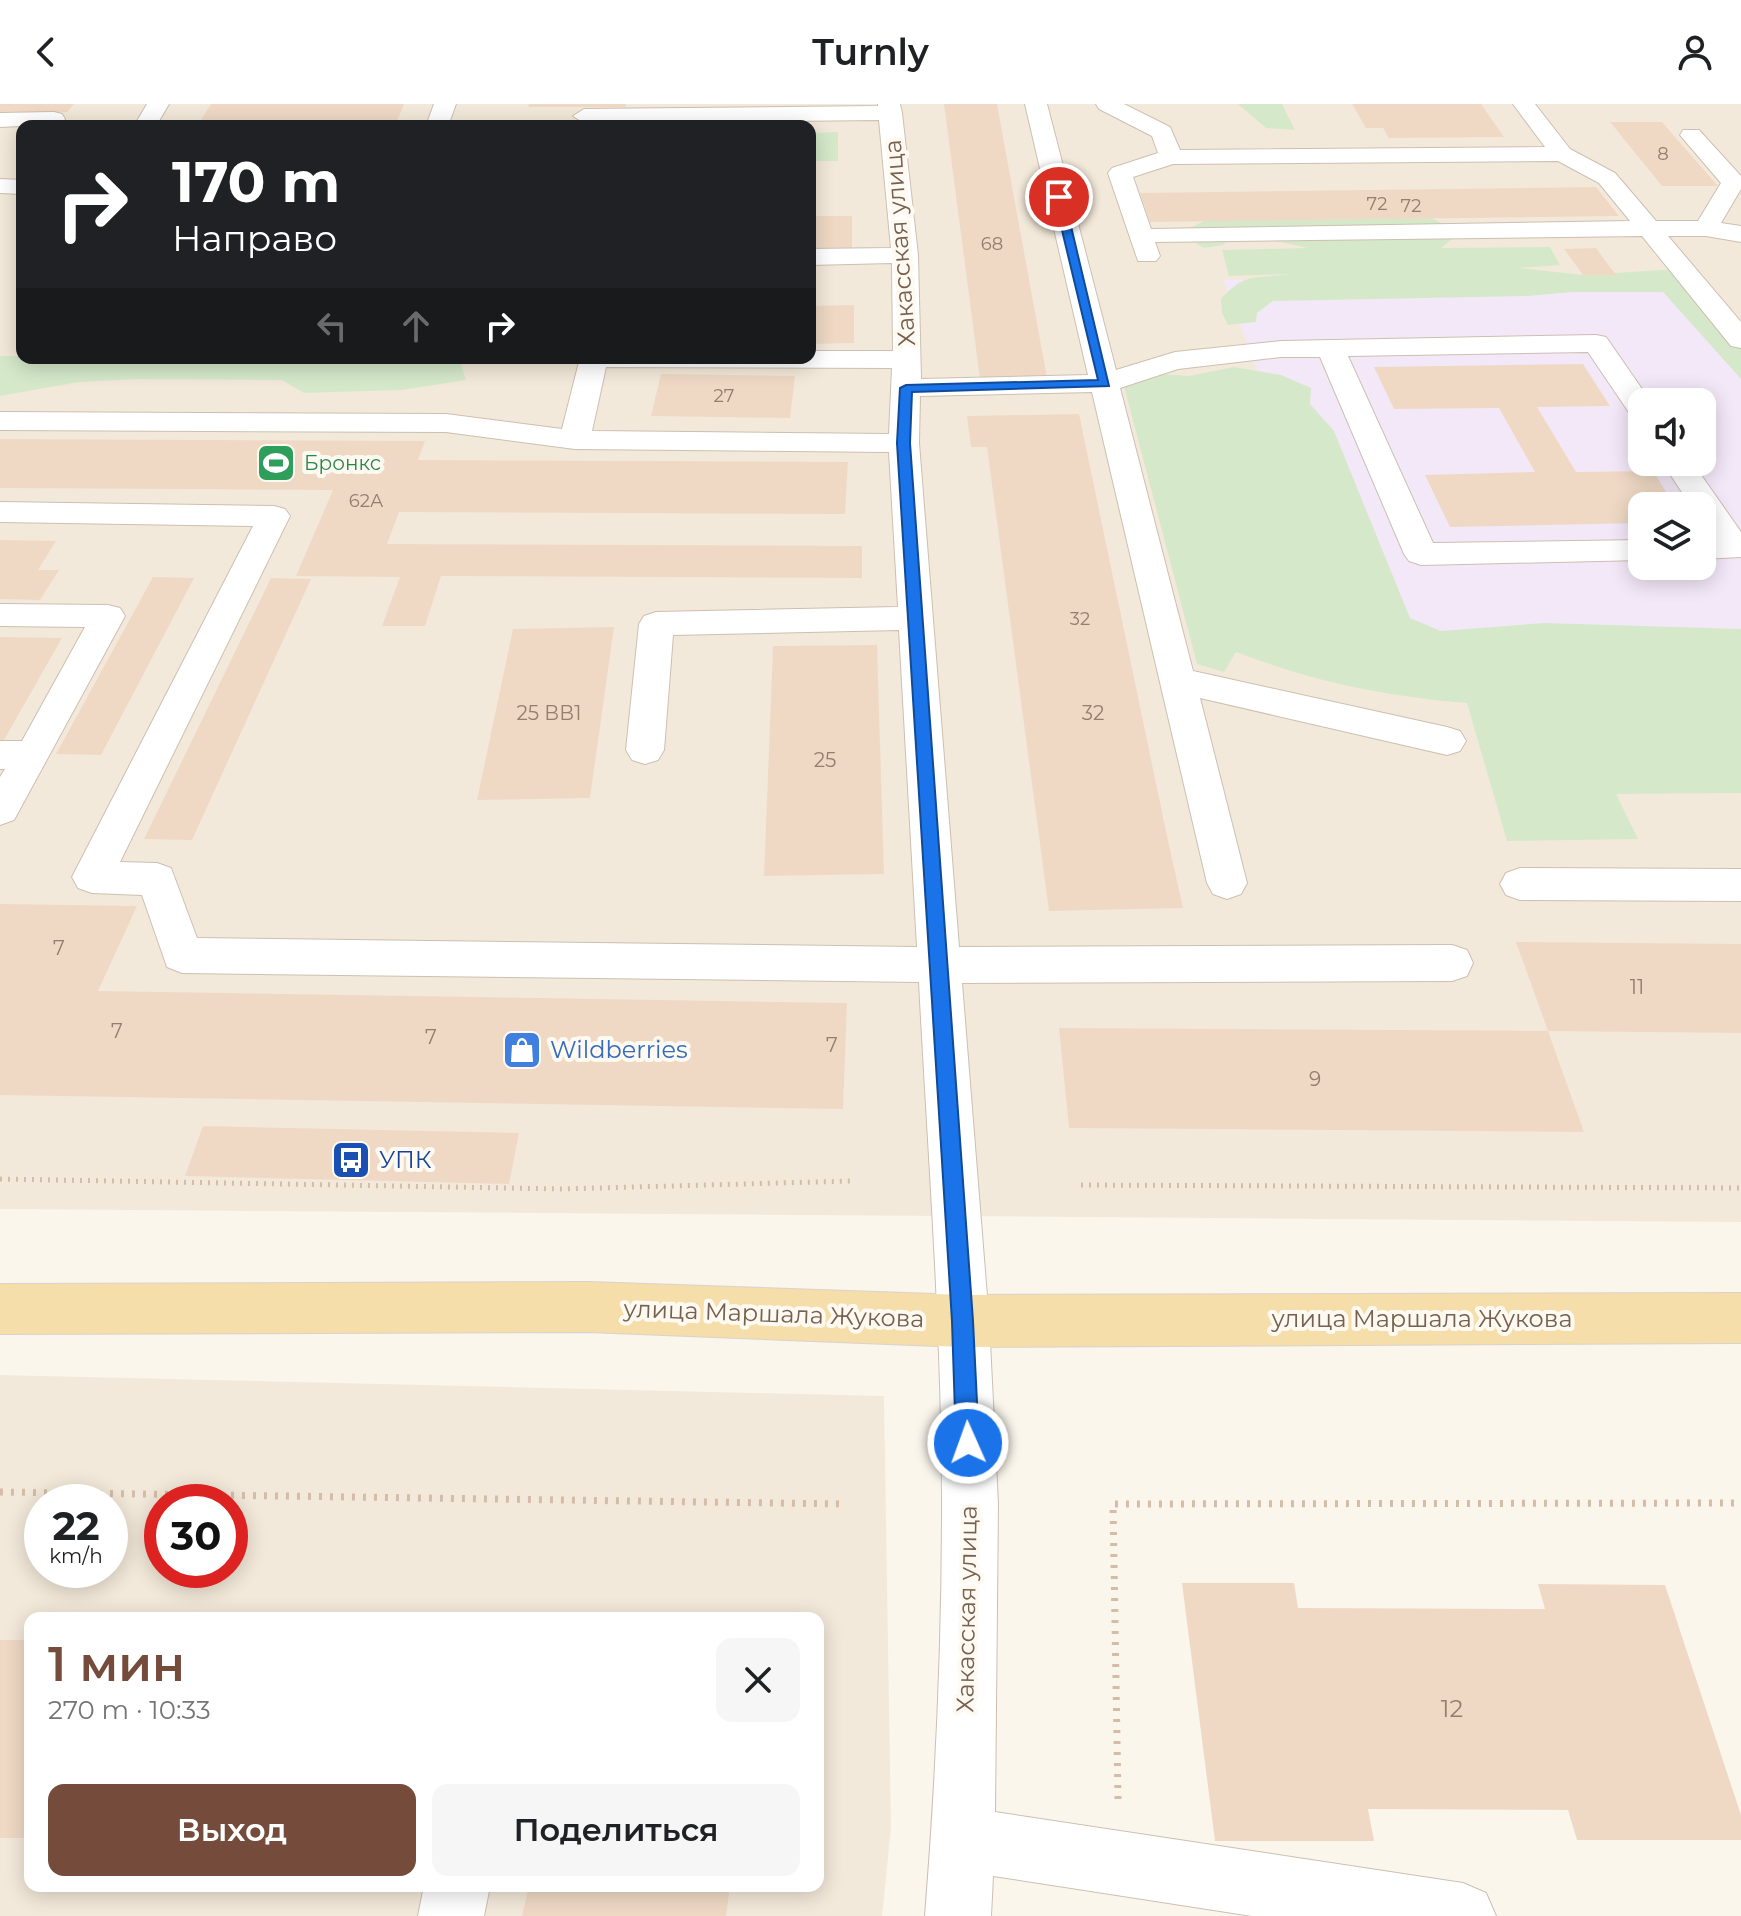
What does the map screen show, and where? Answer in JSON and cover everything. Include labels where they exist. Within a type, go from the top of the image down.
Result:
[{"type":"main road","name":"улица Маршала Жукова","points":[[0,1309],[588,1307],[963,1321],[1741,1318]]},
{"type":"street","points":[[1036,104],[1227,883]]},
{"type":"street","points":[[1107,104],[1162,132],[1171,157]]},
{"type":"street","points":[[1524,104],[1562,154],[1607,178],[1741,340]]},
{"type":"street","points":[[584,116],[890,109]]},
{"type":"street","name":"Хакасская улица","points":[[890,109],[905,255],[907,374],[904,443],[963,1321],[970,1504],[963,1839],[958,1916]]},
{"type":"street","points":[[0,120],[54,119]]},
{"type":"street","points":[[1691,135],[1733,182],[1706,228]]},
{"type":"street","points":[[1562,154],[1171,157],[1120,173],[1152,245],[1649,229],[1706,228],[1741,234]]},
{"type":"street","points":[[819,264],[905,255]]},
{"type":"street","points":[[711,364],[1105,383],[1175,361],[1281,349],[1596,343],[1628,390]]},
{"type":"street","points":[[1330,348],[1421,554],[1628,550]]},
{"type":"street","points":[[575,440],[593,364]]},
{"type":"street","points":[[0,421],[446,423],[575,440],[904,443]]},
{"type":"street","points":[[0,512],[274,516],[92,877],[157,879],[182,955],[939,965],[1452,963]]},
{"type":"street","points":[[1716,520],[1735,548],[1716,549]]},
{"type":"street","points":[[0,615],[108,616],[17,755],[0,810]]},
{"type":"street","points":[[645,750],[656,624],[915,618]]},
{"type":"street","points":[[1177,680],[1447,741]]},
{"type":"street","points":[[1520,884],[1741,885]]},
{"type":"street","points":[[963,1839],[1463,1916]]},
{"type":"street","points":[[451,1916],[456,1892]]},
{"type":"path","points":[[0,1179],[562,1189],[851,1181]]},
{"type":"path","points":[[1081,1185],[1741,1188]]},
{"type":"path","points":[[0,1492],[845,1504]]},
{"type":"path","points":[[1119,1864],[1113,1504],[1741,1503]]},
{"type":"shaded area","points":[[0,104],[1741,104],[1741,1222],[0,1209]]},
{"type":"shaded area","points":[[1677,274],[1741,353],[1741,656],[1368,664],[1223,280]]},
{"type":"shaded area","points":[[0,1375],[884,1396],[891,1828],[882,1916],[0,1916]]},
{"type":"green space","points":[[1238,104],[1282,104],[1295,130],[1266,128]]},
{"type":"green space","points":[[838,132],[838,161],[816,161],[816,133]]},
{"type":"green space","points":[[1431,218],[1451,227],[1451,240],[1441,248],[1550,247],[1560,265],[1519,268],[1583,275],[1677,269],[1741,348],[1741,379],[1663,292],[1273,301],[1257,313],[1256,322],[1228,325],[1222,313],[1221,299],[1230,290],[1245,280],[1291,274],[1229,276],[1222,250],[1308,248],[1271,240],[1230,239],[1223,245],[1204,248],[1190,240],[1190,228],[1204,221]]},
{"type":"green space","points":[[0,356],[16,356],[16,364],[461,364],[466,380],[402,390],[304,393],[282,380],[137,379],[79,382],[0,396]]},
{"type":"green space","points":[[1234,367],[1281,375],[1311,388],[1310,404],[1334,431],[1410,618],[1441,631],[1544,623],[1741,629],[1741,793],[1616,794],[1638,839],[1507,841],[1467,703],[1350,686],[1294,672],[1236,652],[1224,672],[1197,664],[1123,382],[1163,374],[1189,376]]},
{"type":"building","points":[[0,104],[74,104],[67,112],[0,113]]},
{"type":"building","points":[[211,104],[404,104],[397,120],[201,120]]},
{"type":"building","points":[[529,104],[626,104],[626,107],[528,107]]},
{"type":"building","points":[[944,104],[997,104],[1047,378],[980,379]]},
{"type":"building","points":[[1352,104],[1481,104],[1504,137],[1389,138],[1383,128],[1366,128]]},
{"type":"building","points":[[1610,122],[1662,122],[1718,186],[1662,186]]},
{"type":"building","points":[[1596,187],[1619,216],[1150,222],[1140,193]]},
{"type":"building","points":[[816,216],[852,216],[852,249],[816,249]]},
{"type":"building","points":[[1596,248],[1616,275],[1583,275],[1564,249]]},
{"type":"building","points":[[854,305],[854,343],[816,344],[816,306]]},
{"type":"building","points":[[1583,364],[1610,406],[1537,407],[1576,472],[1628,471],[1628,476],[1656,476],[1666,492],[1628,492],[1628,523],[1450,527],[1425,475],[1535,472],[1499,408],[1394,409],[1374,367]]},
{"type":"building","points":[[661,374],[795,376],[790,418],[651,416]]},
{"type":"building","points":[[1079,414],[1183,908],[1049,911],[987,447],[971,447],[967,416]]},
{"type":"building","points":[[0,439],[425,441],[418,460],[848,462],[845,514],[399,512],[387,544],[862,546],[862,578],[441,576],[425,626],[382,626],[400,577],[296,576],[333,490],[0,488]]},
{"type":"building","points":[[0,540],[56,541],[38,570],[59,570],[40,600],[0,599]]},
{"type":"building","points":[[153,577],[194,578],[101,755],[56,754]]},
{"type":"building","points":[[271,578],[311,579],[192,840],[144,839]]},
{"type":"building","points":[[614,627],[590,798],[477,800],[513,629]]},
{"type":"building","points":[[0,637],[62,638],[4,740],[0,740]]},
{"type":"building","points":[[877,645],[884,874],[764,876],[773,646]]},
{"type":"building","points":[[0,904],[137,906],[98,991],[847,1003],[843,1109],[0,1095]]},
{"type":"building","points":[[1516,942],[1741,944],[1741,1033],[1548,1031]]},
{"type":"building","points":[[1059,1028],[1548,1031],[1584,1132],[1069,1128]]},
{"type":"building","points":[[203,1126],[519,1133],[509,1184],[185,1176]]},
{"type":"building","points":[[1182,1583],[1294,1583],[1298,1608],[1545,1609],[1538,1584],[1665,1585],[1741,1815],[1741,1840],[1577,1840],[1568,1810],[1368,1809],[1374,1841],[1215,1841]]},
{"type":"building","points":[[0,1640],[24,1640],[24,1838],[0,1838]]},
{"type":"building","points":[[528,1892],[729,1892],[726,1916],[522,1916]]},
{"type":"place","name":"Бронкс","points":[[276,463]]},
{"type":"place","name":"Wildberries","points":[[522,1050]]},
{"type":"place","name":"УПК","points":[[351,1160]]},
{"type":"route","points":[[968,1443],[963,1321],[904,443],[906,388],[1105,383],[1059,197]]}]
